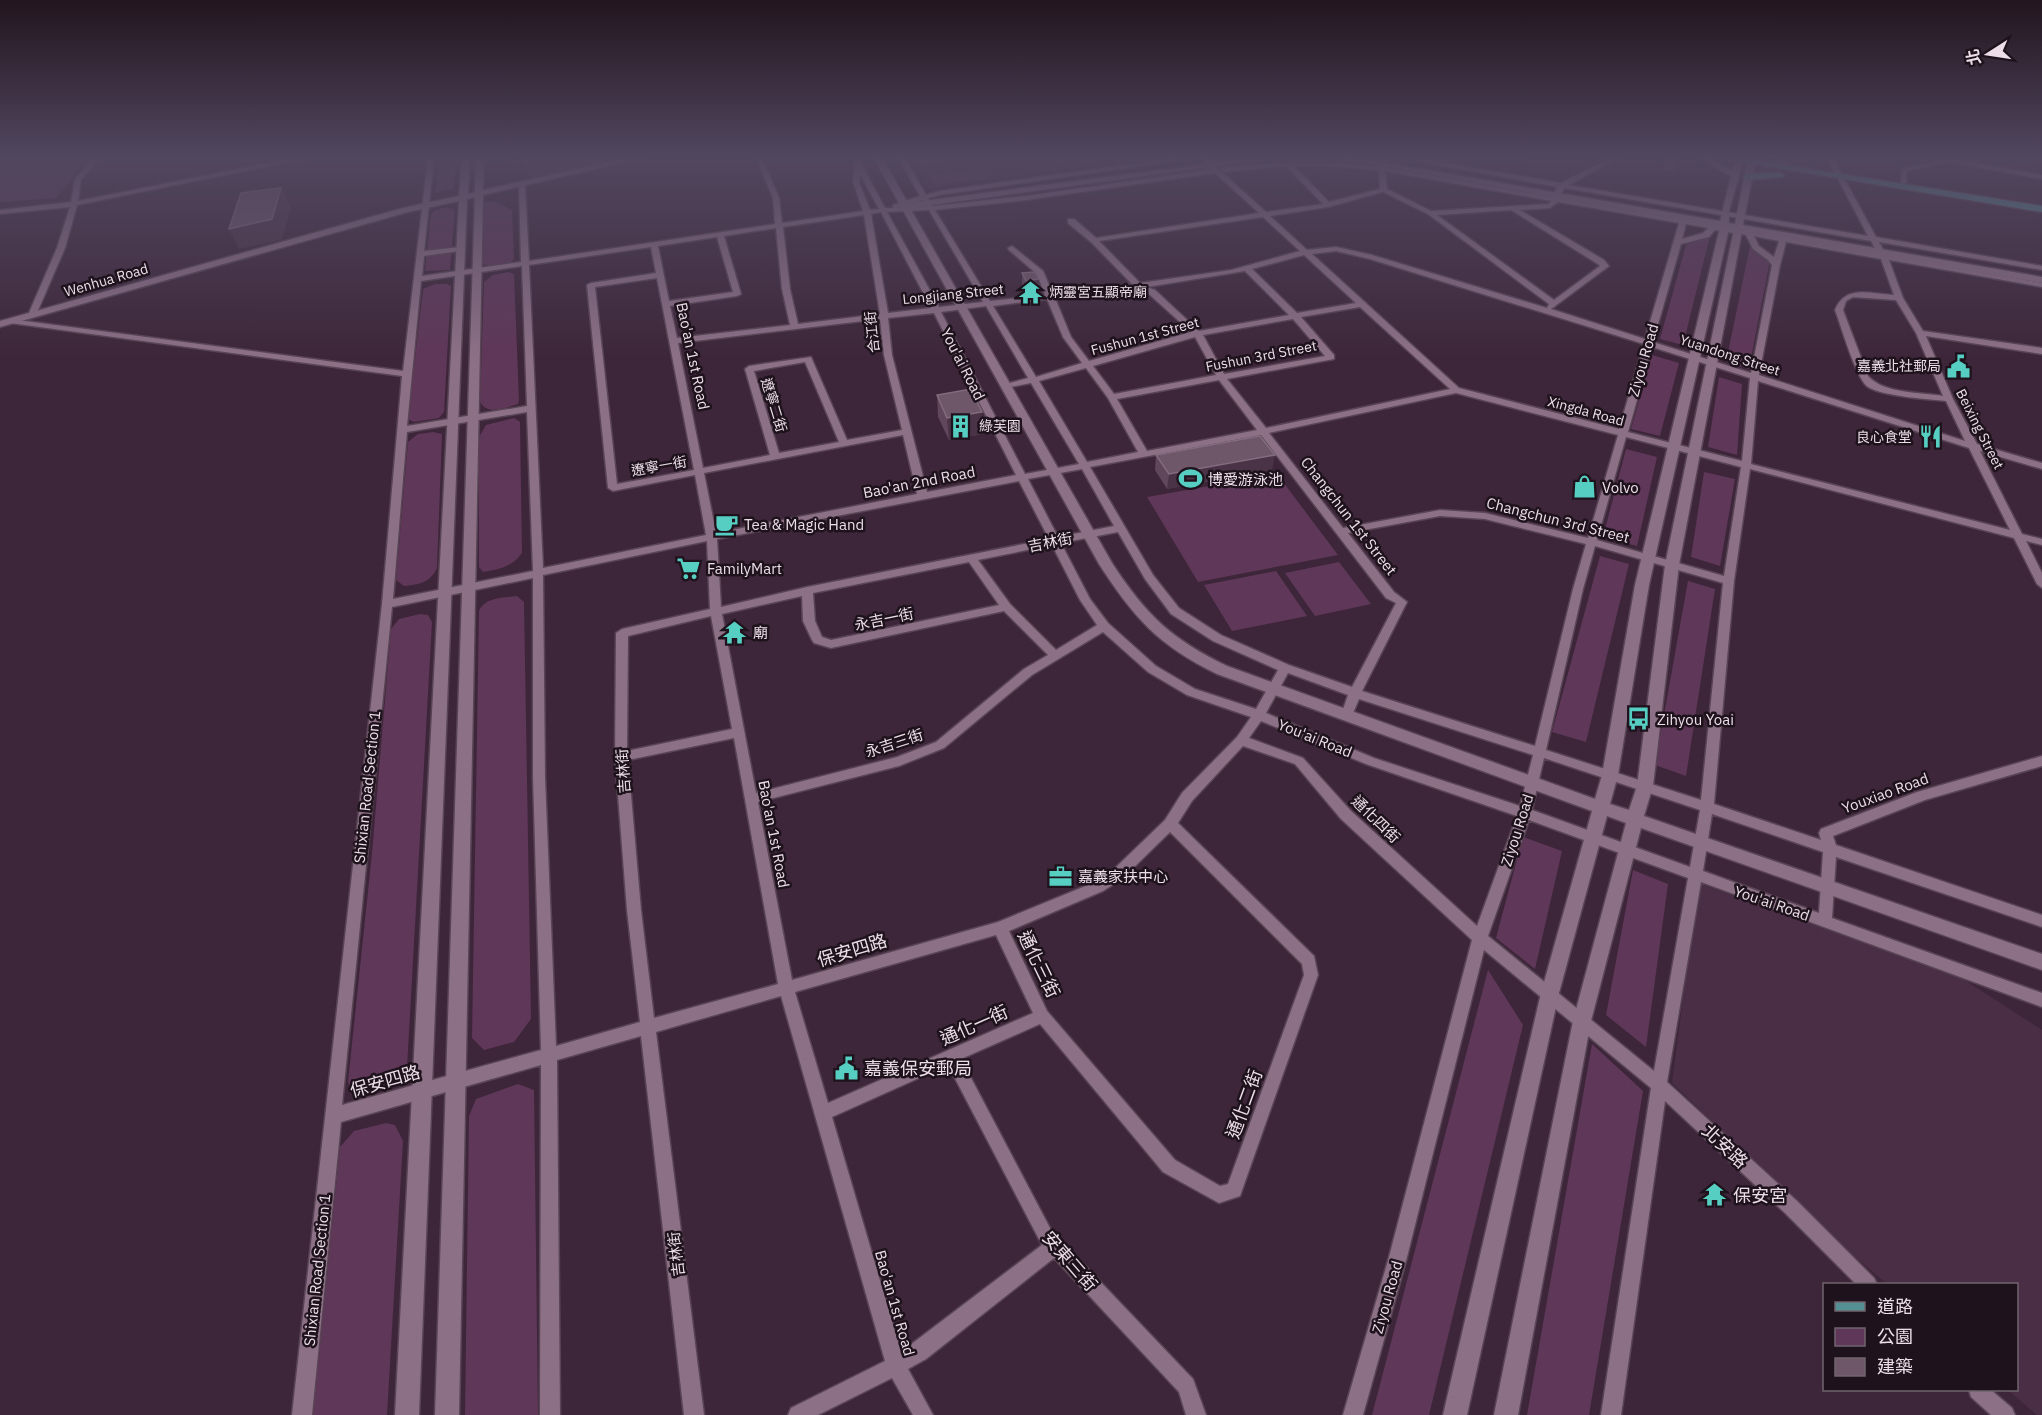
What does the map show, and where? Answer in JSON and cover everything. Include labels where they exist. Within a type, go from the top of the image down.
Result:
[{"type":"street","points":[[32,315],[61,248],[68,224]]},
{"type":"street","name":"Wenhua Road","points":[[0,324],[359,224]]},
{"type":"street","name":"Shixian Road Section 1","points":[[302,1415],[387,604],[401,430],[426,224]]},
{"type":"street","points":[[407,1415],[461,224]]},
{"type":"street","points":[[447,1415],[478,224]]},
{"type":"street","points":[[524,224],[538,574],[538,777],[549,1056],[550,1415]]},
{"type":"street","points":[[420,279],[786,224]]},
{"type":"street","name":"合江街","points":[[869,224],[885,315],[888,355],[923,496]]},
{"type":"street","name":"You'ai Road","points":[[891,224],[1085,600],[1104,626],[1152,669],[1191,692],[1259,715],[1370,761],[1525,813],[2042,1000]]},
{"type":"street","name":"You'ai Road","points":[[916,224],[1056,471],[1088,534],[1129,600],[1145,620],[1190,656],[1532,783],[2042,962]]},
{"type":"street","points":[[940,224],[1085,465],[1149,577],[1175,611],[1217,638],[1286,668],[1355,693],[1645,786],[2042,921]]},
{"type":"street","name":"Changchun 1st Street","points":[[1075,224],[1094,240],[1138,286],[1152,292],[1198,334],[1222,378],[1343,531],[1390,595],[1402,602],[1355,693],[1347,715]]},
{"type":"street","points":[[1094,240],[1202,224]]},
{"type":"street","name":"Xingda Road","points":[[1273,224],[1456,390],[1622,435],[2042,542]]},
{"type":"street","points":[[1444,224],[1555,304]]},
{"type":"street","points":[[1538,224],[1605,266],[1545,310]]},
{"type":"street","name":"Ziyou Road","points":[[1353,1415],[1398,1257],[1479,938],[1525,813],[1578,589],[1683,224]]},
{"type":"street","points":[[1732,224],[1783,240],[1878,248],[2042,268]]},
{"type":"street","points":[[1677,243],[1706,235],[1732,224]]},
{"type":"street","points":[[1732,224],[2042,274]]},
{"type":"street","points":[[1732,224],[1755,247],[1772,258],[1776,265]]},
{"type":"street","points":[[1455,1415],[1550,993],[1610,775],[1648,558],[1673,448],[1694,358],[1732,224]]},
{"type":"street","points":[[1506,1415],[1582,1021],[1645,786],[1672,565],[1712,363],[1732,224]]},
{"type":"street","name":"Beixing Street","points":[[1866,224],[1899,298],[1920,333],[1949,399],[2042,584]]},
{"type":"street","points":[[779,225],[786,289],[794,326]]},
{"type":"street","points":[[666,304],[737,294],[720,234]]},
{"type":"street","points":[[1611,1415],[1659,1085],[1707,808],[1729,581],[1746,465],[1754,377],[1783,240]]},
{"type":"street","name":"Bao'an 1st Road","points":[[654,244],[712,537],[716,611],[787,990],[896,1366],[923,1415]]},
{"type":"street","points":[[1012,248],[1040,273],[1067,337],[1112,397],[1144,454]]},
{"type":"street","points":[[1878,248],[2042,280]]},
{"type":"street","points":[[1878,248],[2042,285]]},
{"type":"street","points":[[422,254],[460,249]]},
{"type":"street","name":"Yuandong Street","points":[[1305,252],[1336,249],[1372,257],[1975,447],[2042,466]]},
{"type":"street","name":"Longjiang Street","points":[[673,341],[1138,286],[1248,268],[1305,252]]},
{"type":"street","name":"Fushun 3rd Street","points":[[1112,397],[1331,357],[1248,268]]},
{"type":"street","name":"遼寧一街","points":[[659,275],[591,285],[613,488],[906,432]]},
{"type":"street","points":[[1899,298],[1851,295],[1843,300],[1839,310],[1864,377],[1879,389],[1949,399]]},
{"type":"street","name":"Fushun 1st Street","points":[[1006,385],[1034,380],[1198,334],[1362,304]]},
{"type":"street","points":[[10,321],[407,374]]},
{"type":"street","points":[[1920,333],[2042,351]]},
{"type":"street","name":"遼寧二街","points":[[776,458],[748,369],[808,359],[844,444]]},
{"type":"street","name":"Bao'an 2nd Road","points":[[387,604],[712,537],[1264,431],[1456,390]]},
{"type":"street","points":[[401,430],[532,408]]},
{"type":"street","name":"Changchun 3rd Street","points":[[1343,531],[1440,513],[1485,516],[1592,542],[1729,581]]},
{"type":"street","name":"吉林街","points":[[694,1415],[634,910],[621,757],[622,633],[807,591],[1121,528]]},
{"type":"street","points":[[971,557],[1006,607],[1054,655]]},
{"type":"street","name":"永吉一街","points":[[807,591],[809,621],[818,640],[831,644],[1006,607]]},
{"type":"street","name":"永吉三街","points":[[751,799],[899,761],[940,745],[1028,672],[1104,626]]},
{"type":"street","name":"保安四路","points":[[333,1116],[787,990],[1000,928],[1098,887],[1118,874],[1170,824],[1188,797],[1241,740],[1259,715],[1286,668]]},
{"type":"street","points":[[621,757],[738,732]]},
{"type":"street","name":"通化四街","points":[[1241,740],[1299,761],[1346,814],[1479,938],[1582,1021]]},
{"type":"street","name":"Youxiao Road","points":[[1825,922],[1830,850],[1826,833],[1922,796],[2042,761]]},
{"type":"street","name":"通化二街","points":[[1042,1016],[1169,1166],[1220,1196],[1234,1190],[1311,975],[1309,961],[1170,824]]},
{"type":"street","name":"通化三街","points":[[1000,928],[1042,1016]]},
{"type":"street","name":"通化一街","points":[[823,1113],[1042,1016]]},
{"type":"street","name":"北安路","points":[[1582,1021],[1659,1085],[1791,1207],[1867,1283]]},
{"type":"street","name":"安東三街","points":[[951,1056],[1045,1236],[1186,1386],[1196,1415]]},
{"type":"street","points":[[798,1415],[919,1352],[1055,1246]]},
{"type":"street","points":[[1980,1391],[2005,1415]]},
{"type":"shaded area","points":[[1698,883],[1960,977],[2042,1030],[2042,1415],[2037,1415],[2009,1391],[2018,1391],[2018,1283],[1886,1283],[1849,1252],[1672,1083]]},
{"type":"green space","points":[[430,224],[454,224],[450,270],[425,271]]},
{"type":"green space","points":[[484,224],[513,224],[514,259],[499,266],[483,264]]},
{"type":"green space","points":[[1710,236],[1683,345],[1660,339],[1686,245]]},
{"type":"green space","points":[[1750,246],[1770,260],[1749,369],[1726,362]]},
{"type":"green space","points":[[508,272],[514,274],[519,400],[518,404],[491,410],[483,406],[480,401],[484,282],[493,275]]},
{"type":"green space","points":[[435,284],[451,286],[444,412],[439,418],[414,422],[408,419],[423,289]]},
{"type":"green space","points":[[1652,355],[1679,363],[1660,436],[1631,429]]},
{"type":"green space","points":[[1719,377],[1742,384],[1737,455],[1708,447]]},
{"type":"green space","points":[[514,418],[520,422],[522,553],[510,564],[483,572],[479,567],[479,437],[486,425]]},
{"type":"green space","points":[[433,432],[442,434],[437,568],[424,582],[404,586],[396,580],[408,442],[418,434]]},
{"type":"green space","points":[[1626,449],[1657,457],[1637,546],[1603,537]]},
{"type":"green space","points":[[1704,472],[1735,479],[1720,566],[1691,557]]},
{"type":"green space","points":[[1277,474],[1338,555],[1198,582],[1147,497]]},
{"type":"green space","points":[[1600,556],[1629,564],[1586,742],[1552,732]]},
{"type":"green space","points":[[1339,562],[1371,604],[1315,616],[1285,573]]},
{"type":"green space","points":[[1276,571],[1307,616],[1232,631],[1204,585]]},
{"type":"green space","points":[[1688,581],[1715,589],[1686,776],[1655,765]]},
{"type":"green space","points":[[517,596],[524,602],[531,1019],[514,1042],[484,1050],[472,1038],[479,611],[490,601]]},
{"type":"green space","points":[[420,614],[428,615],[432,622],[407,1068],[388,1082],[353,1092],[348,1082],[372,853],[391,629],[399,619]]},
{"type":"green space","points":[[1523,837],[1562,851],[1535,969],[1496,938]]},
{"type":"green space","points":[[1633,870],[1668,884],[1646,1047],[1606,1015]]},
{"type":"green space","points":[[1488,970],[1523,1025],[1429,1415],[1372,1415]]},
{"type":"green space","points":[[1592,1044],[1643,1091],[1589,1415],[1527,1415]]},
{"type":"green space","points":[[518,1084],[534,1090],[538,1415],[465,1415],[469,1116],[476,1099]]},
{"type":"green space","points":[[386,1123],[395,1125],[403,1141],[387,1415],[313,1415],[340,1147],[354,1131]]},
{"type":"building","points":[[231,224],[250,224],[229,229]]},
{"type":"building","points":[[1035,272],[1039,279],[1026,281],[1022,273]]},
{"type":"building","points":[[971,389],[982,412],[947,418],[937,395]]},
{"type":"building","points":[[1260,436],[1275,455],[1169,474],[1156,455]]},
{"type":"place","name":"炳靈宮五顯帝廟","points":[[1031,292]]},
{"type":"place","name":"嘉義北社郵局","points":[[1959,366]]},
{"type":"place","name":"綠芙園","points":[[961,426]]},
{"type":"place","name":"良心食堂","points":[[1930,437]]},
{"type":"place","name":"博愛游泳池","points":[[1190,479]]},
{"type":"place","name":"Volvo","points":[[1584,487]]},
{"type":"place","name":"Tea & Magic Hand","points":[[726,524]]},
{"type":"place","name":"FamilyMart","points":[[689,568]]},
{"type":"place","name":"廟","points":[[735,632]]},
{"type":"place","name":"Zihyou Yoai","points":[[1639,719]]},
{"type":"place","name":"嘉義家扶中心","points":[[1060,876]]},
{"type":"place","name":"嘉義保安郵局","points":[[846,1068]]},
{"type":"place","name":"保安宮","points":[[1715,1195]]}]
